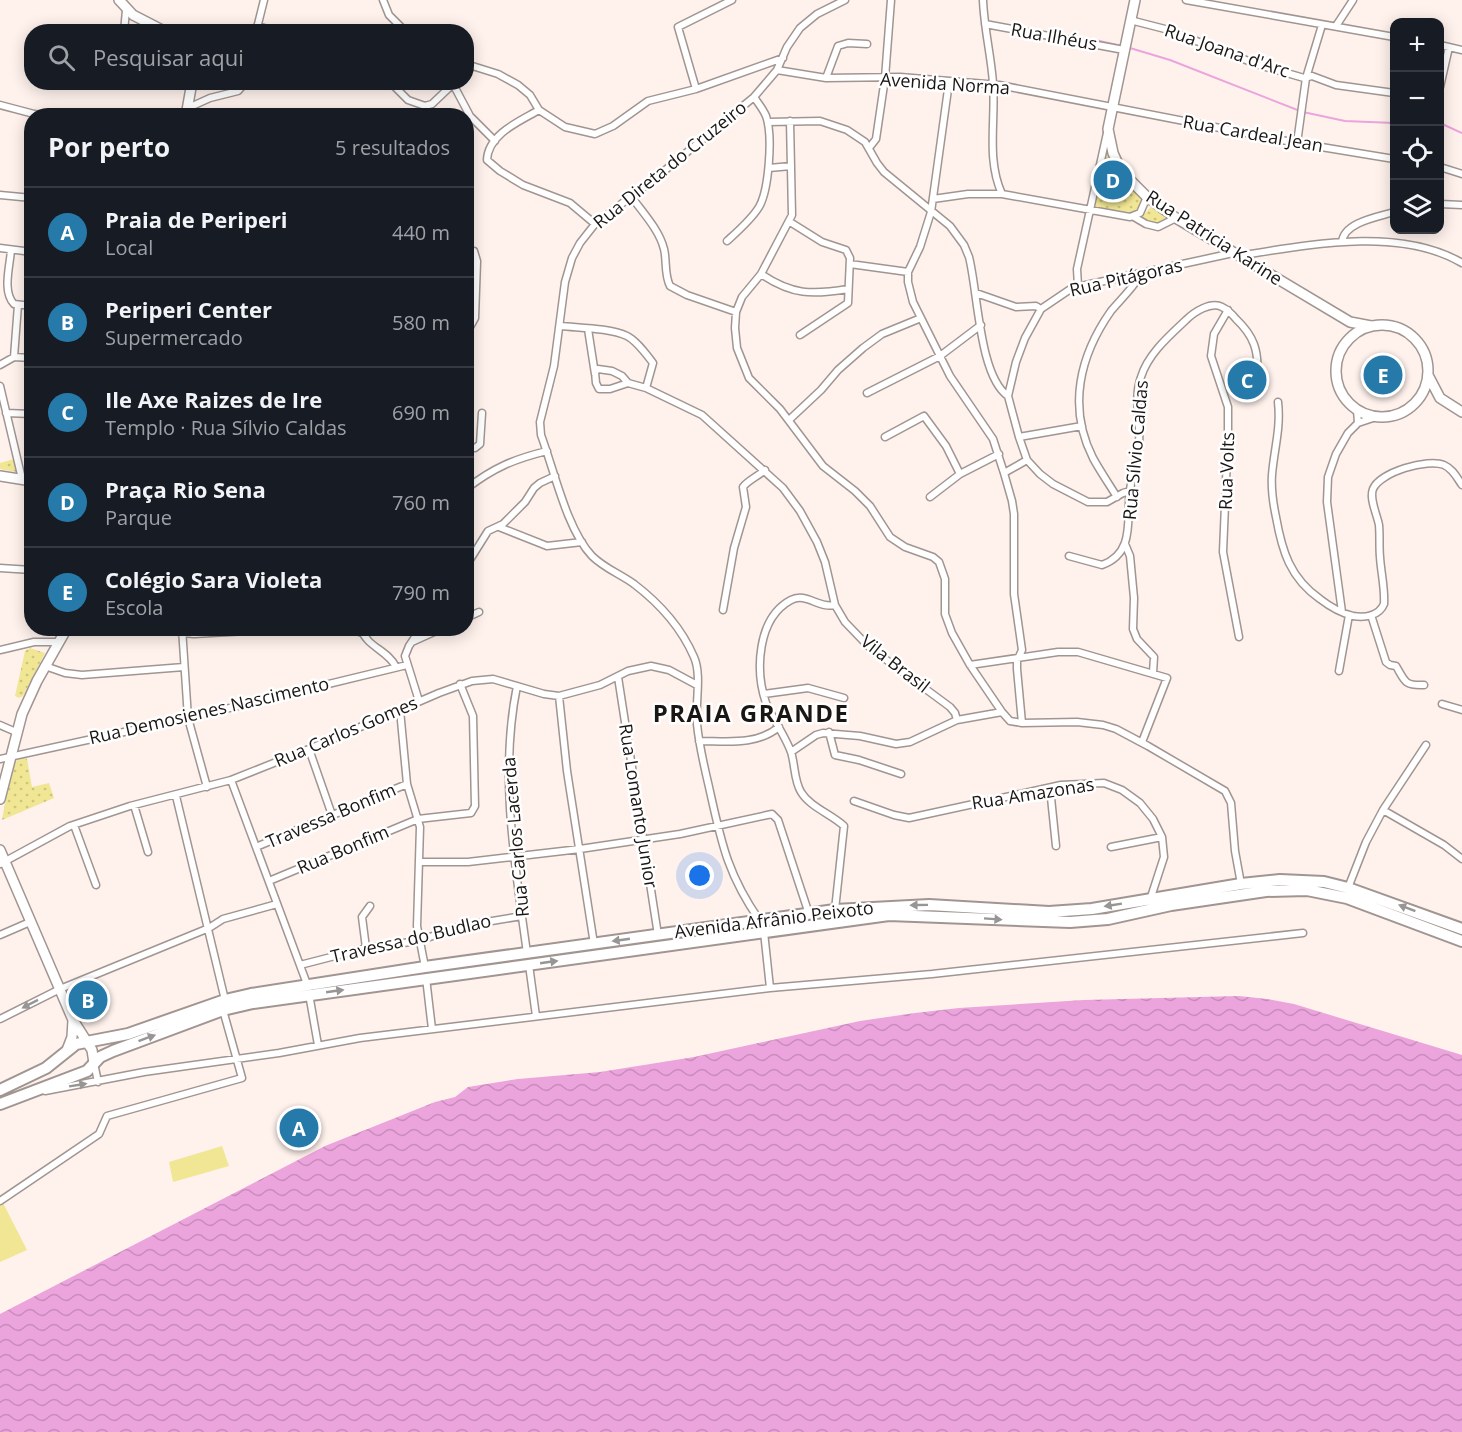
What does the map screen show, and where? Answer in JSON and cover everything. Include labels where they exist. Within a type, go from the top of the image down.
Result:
[{"type":"main road","points":[[119,0],[126,10],[150,24]]},
{"type":"main road","points":[[1108,129],[1135,0]]},
{"type":"main road","points":[[188,108],[191,90]]},
{"type":"main road","name":"Rua Patricia Karine","points":[[1108,129],[1116,163],[1126,177],[1147,197],[1235,255],[1350,322],[1371,326]]},
{"type":"main road","points":[[1350,322],[1353,334]]},
{"type":"main road","points":[[1428,374],[1417,401],[1406,411],[1391,416],[1376,417],[1357,410],[1344,398],[1338,387],[1336,364],[1339,353],[1353,334],[1371,326],[1385,325],[1399,328],[1421,347],[1428,374],[1440,398],[1462,412]]},
{"type":"main road","points":[[1417,401],[1440,398]]},
{"type":"main road","points":[[0,476],[24,480]]},
{"type":"main road","points":[[0,799],[5,758],[30,697],[62,636]]},
{"type":"main road","points":[[0,850],[2,863],[74,1020],[93,1053],[94,1063]]},
{"type":"main road","name":"Avenida Afrânio Peixoto","points":[[0,1089],[46,1068],[71,1046],[86,1041],[128,1034],[224,1005],[527,953],[835,910],[929,905],[1049,912],[1092,909],[1241,884],[1295,880],[1324,882],[1348,888],[1462,929]]},
{"type":"main road","name":"Avenida Afrânio Peixoto","points":[[426,972],[529,965],[889,915],[931,915],[1047,922],[1080,921],[1108,919],[1241,894],[1287,890],[1307,890],[1347,898],[1462,941]]},
{"type":"main road","name":"Avenida Afrânio Peixoto","points":[[0,1104],[87,1071],[100,1057],[224,1005]]},
{"type":"main road","points":[[67,1050],[72,1037],[74,1020]]},
{"type":"street","points":[[257,24],[264,0]]},
{"type":"street","points":[[383,0],[389,15],[398,24]]},
{"type":"street","points":[[696,88],[678,27],[732,0]]},
{"type":"street","name":"Rua Direta do Cruzeiro","points":[[760,921],[746,901],[728,865],[717,827],[699,741],[696,706],[698,673],[695,658],[666,613],[632,583],[599,563],[582,542],[570,519],[540,431],[540,422],[554,366],[570,264],[580,243],[595,224],[754,97],[777,70],[787,47],[800,28],[818,14],[845,0]]},
{"type":"street","points":[[869,148],[876,139],[885,78],[891,0]]},
{"type":"street","points":[[983,0],[993,84],[992,138],[995,166],[1002,194]]},
{"type":"street","points":[[1186,0],[1390,36]]},
{"type":"street","points":[[1336,26],[1353,0]]},
{"type":"street","points":[[125,24],[126,10]]},
{"type":"street","name":"Rua Joana d'Arc","points":[[1130,20],[1165,29],[1259,65],[1306,78],[1312,76],[1336,85],[1390,92]]},
{"type":"street","name":"Rua Ilhéus","points":[[985,24],[1124,50]]},
{"type":"street","points":[[1297,143],[1306,78],[1323,24]]},
{"type":"street","points":[[826,78],[838,46],[848,43],[867,44]]},
{"type":"street","points":[[1444,46],[1462,50]]},
{"type":"street","points":[[1443,72],[1449,47]]},
{"type":"street","points":[[474,66],[498,74],[518,85],[530,95],[540,110],[565,127],[595,134],[613,126],[643,103],[696,88],[783,58]]},
{"type":"street","name":"Avenida Norma","points":[[777,70],[826,78],[900,77],[993,84],[1111,108]]},
{"type":"street","points":[[949,82],[931,212],[920,246],[908,272],[910,293],[957,389],[985,425],[999,454],[1004,473],[1014,514],[1014,594],[1021,645],[1017,669],[1022,723]]},
{"type":"street","points":[[194,108],[210,98],[239,90]]},
{"type":"street","points":[[398,90],[408,100],[425,106],[432,104],[447,90]]},
{"type":"street","points":[[456,90],[466,108]]},
{"type":"street","points":[[727,241],[758,208],[769,168],[768,122],[754,97]]},
{"type":"street","points":[[0,105],[24,112]]},
{"type":"street","name":"Rua Cardeal Jean","points":[[1111,108],[1390,158]]},
{"type":"street","points":[[540,110],[508,128],[495,141],[487,155],[489,163],[523,185],[570,203],[595,224]]},
{"type":"street","points":[[474,120],[495,141]]},
{"type":"street","points":[[790,121],[791,190],[794,209],[790,222],[760,274],[742,297],[736,312],[735,337],[744,368],[756,386],[789,420],[817,460],[862,498],[876,514],[890,537],[905,547],[933,557],[939,562],[945,579],[944,607],[947,622],[970,665],[1002,712],[1013,722],[1103,725],[1142,742],[1228,794],[1241,884]]},
{"type":"street","points":[[768,122],[814,121],[833,125],[855,134],[869,148],[884,172],[950,226],[964,245],[972,270],[984,348],[999,388],[1008,396],[1028,460],[1053,484],[1088,502],[1107,502],[1123,492],[1130,491]]},
{"type":"street","points":[[1078,286],[1077,269],[1108,129]]},
{"type":"street","points":[[769,168],[791,166]]},
{"type":"street","points":[[1444,168],[1462,174]]},
{"type":"street","points":[[933,199],[978,193],[1002,194],[1134,217],[1146,224],[1158,227],[1176,218]]},
{"type":"street","points":[[0,195],[24,197]]},
{"type":"street","points":[[631,196],[661,239],[666,276],[670,286],[687,295],[736,312]]},
{"type":"street","points":[[1134,217],[1140,213],[1147,197]]},
{"type":"street","points":[[1444,204],[1462,205]]},
{"type":"street","points":[[1342,242],[1345,233],[1358,224],[1390,214]]},
{"type":"street","points":[[790,222],[822,242],[848,252],[850,264],[848,303],[800,335]]},
{"type":"street","name":"Rua Pitágoras","points":[[1008,396],[1023,344],[1041,309],[1060,294],[1078,286],[1235,255],[1342,242],[1425,247],[1462,263]]},
{"type":"street","points":[[0,248],[24,251]]},
{"type":"street","points":[[11,250],[9,295],[12,302],[24,305]]},
{"type":"street","points":[[474,251],[477,261],[474,320]]},
{"type":"street","points":[[850,264],[908,272]]},
{"type":"street","points":[[760,274],[787,288],[810,294],[848,290]]},
{"type":"street","points":[[1117,497],[1094,458],[1083,426],[1079,384],[1084,361],[1100,328],[1121,297],[1139,279],[1139,275]]},
{"type":"street","points":[[976,293],[1013,306],[1036,306],[1041,309]]},
{"type":"street","points":[[14,357],[18,305]]},
{"type":"street","name":"Rua Sílvio Caldas","points":[[1142,742],[1167,678],[1153,673],[1154,657],[1137,639],[1132,629],[1134,598],[1129,549],[1125,544],[1129,526],[1130,491],[1139,445],[1140,380],[1147,364],[1171,335],[1195,314],[1213,305],[1228,310]]},
{"type":"street","points":[[1228,310],[1252,337],[1258,353],[1257,375]]},
{"type":"street","name":"Rua Volts","points":[[1228,310],[1214,334],[1210,356],[1228,407],[1223,552],[1239,637]]},
{"type":"street","points":[[789,420],[863,348],[882,334],[921,318]]},
{"type":"street","points":[[867,393],[940,356],[981,325]]},
{"type":"street","points":[[561,326],[627,336],[653,363],[646,388]]},
{"type":"street","points":[[588,329],[596,385],[602,390],[628,383],[646,388],[702,415],[765,470],[791,498],[817,542],[825,562],[835,605],[820,605],[806,598],[797,597],[786,603],[769,624],[761,648],[760,670],[764,694],[791,752],[800,792],[844,826],[835,910]]},
{"type":"street","points":[[0,365],[14,357],[24,358]]},
{"type":"street","points":[[595,375],[598,369],[612,371],[622,376],[628,383]]},
{"type":"street","points":[[0,386],[24,470]]},
{"type":"street","points":[[1278,402],[1280,425],[1271,486],[1284,554],[1301,584],[1322,601],[1346,613],[1362,617],[1373,615],[1381,610],[1384,598],[1380,534],[1372,497],[1374,486],[1383,478],[1394,473],[1421,463],[1432,462],[1450,469],[1462,485]]},
{"type":"street","points":[[1357,410],[1358,423]]},
{"type":"street","points":[[6,413],[24,414]]},
{"type":"street","points":[[474,448],[480,444],[482,413]]},
{"type":"street","points":[[885,437],[924,416],[946,446],[960,474]]},
{"type":"street","points":[[1339,671],[1346,613],[1327,489],[1328,477],[1336,454],[1348,433],[1358,423],[1376,417]]},
{"type":"street","points":[[1019,437],[1083,426]]},
{"type":"street","points":[[474,483],[505,463],[547,451]]},
{"type":"street","points":[[930,497],[960,474],[999,454]]},
{"type":"street","points":[[1004,473],[1028,460]]},
{"type":"street","points":[[723,610],[734,548],[746,507],[743,487],[765,470]]},
{"type":"street","points":[[474,553],[488,531],[499,527],[525,502],[534,488],[555,476]]},
{"type":"street","points":[[499,527],[547,546],[582,542]]},
{"type":"street","points":[[1069,556],[1102,565],[1120,554],[1125,544]]},
{"type":"street","points":[[0,568],[24,570]]},
{"type":"street","name":"Vila Brasil","points":[[835,605],[845,622],[864,641],[950,707],[957,720]]},
{"type":"street","points":[[474,614],[479,612]]},
{"type":"street","points":[[1373,615],[1386,662],[1396,666],[1408,683],[1424,685]]},
{"type":"street","points":[[182,636],[188,718],[207,787]]},
{"type":"street","points":[[364,636],[366,640],[391,659],[396,667]]},
{"type":"street","points":[[416,636],[406,652],[407,665],[420,700]]},
{"type":"street","points":[[411,643],[426,636]]},
{"type":"street","points":[[0,650],[34,642],[58,642]]},
{"type":"street","points":[[970,665],[1019,657],[1077,652],[1153,673]]},
{"type":"street","name":"Rua Demosienes Nascimento","points":[[5,758],[188,718],[407,665]]},
{"type":"street","points":[[45,666],[65,673],[82,675],[184,667]]},
{"type":"street","name":"Rua Carlos Gomes","points":[[2,863],[74,825],[134,805],[231,780],[460,684],[492,679],[559,696],[600,685],[628,671],[651,666],[669,670],[697,685]]},
{"type":"street","name":"Rua Lomanto Junior","points":[[618,677],[658,935]]},
{"type":"street","name":"Rua Bonfim","points":[[268,881],[418,819],[466,815],[474,810],[474,725],[470,705],[460,684]]},
{"type":"street","name":"Rua Carlos Lacerda","points":[[516,686],[508,753],[510,808],[527,953]]},
{"type":"street","points":[[764,694],[808,688],[844,698]]},
{"type":"street","points":[[559,696],[567,771],[594,944]]},
{"type":"street","points":[[1443,704],[1462,710]]},
{"type":"street","points":[[400,710],[407,784],[420,827],[418,941],[426,972],[432,1029]]},
{"type":"street","points":[[791,752],[816,735],[829,732],[896,744],[922,738],[957,720],[1002,712]]},
{"type":"street","points":[[0,725],[16,732]]},
{"type":"street","points":[[699,741],[751,740],[765,737],[779,727]]},
{"type":"street","points":[[829,732],[835,755],[859,760],[901,774]]},
{"type":"street","points":[[1348,888],[1366,842],[1383,810],[1426,745]]},
{"type":"street","points":[[309,749],[332,815]]},
{"type":"street","points":[[231,780],[308,989],[318,1045]]},
{"type":"street","name":"Rua Amazonas","points":[[854,801],[894,816],[909,818],[980,801],[1097,782],[1112,785],[1140,803],[1153,819],[1162,837]]},
{"type":"street","name":"Travessa Bonfim","points":[[256,847],[407,784]]},
{"type":"street","points":[[1050,788],[1056,846]]},
{"type":"street","points":[[0,1201],[99,1134],[107,1116],[243,1076],[224,1005],[209,928],[176,796]]},
{"type":"street","points":[[134,805],[148,852]]},
{"type":"street","points":[[1383,810],[1444,844],[1462,859]]},
{"type":"street","points":[[419,862],[468,862],[580,849],[717,827],[769,813],[776,815],[809,914]]},
{"type":"street","points":[[74,825],[96,885]]},
{"type":"street","points":[[1111,847],[1162,837],[1164,857],[1150,900]]},
{"type":"street","points":[[0,1019],[60,989],[209,928],[223,919],[277,904]]},
{"type":"street","points":[[366,948],[362,917],[370,906]]},
{"type":"street","name":"Travessa do Budlao","points":[[300,965],[366,948],[418,941],[462,926],[522,916]]},
{"type":"street","points":[[0,935],[30,922]]},
{"type":"street","points":[[764,932],[770,988]]},
{"type":"street","points":[[17,1096],[144,1072],[432,1029],[770,988],[932,974],[1303,933]]},
{"type":"street","points":[[529,965],[536,1016]]},
{"type":"street","points":[[94,1063],[98,1082]]},
{"type":"shaded area","points":[[1105,150],[1110,151],[1142,198],[1139,209],[1131,212],[1095,209]]},
{"type":"shaded area","points":[[1151,207],[1160,210],[1165,219],[1157,224],[1140,218]]},
{"type":"shaded area","points":[[14,459],[17,472],[0,469],[0,463]]},
{"type":"shaded area","points":[[30,648],[45,653],[23,696],[19,698],[15,696],[25,651]]},
{"type":"shaded area","points":[[24,757],[27,759],[32,787],[49,783],[54,798],[2,820],[12,763]]},
{"type":"shaded area","points":[[222,1146],[229,1166],[173,1182],[169,1162]]},
{"type":"shaded area","points":[[2,1201],[27,1250],[0,1262],[0,1203]]},
{"type":"water","points":[[1239,996],[1294,1004],[1462,1055],[1462,1432],[0,1432],[0,1314],[325,1146],[435,1102],[455,1097],[468,1087],[518,1079],[600,1072],[694,1057],[860,1021],[915,1013],[1084,1000]]},
{"type":"waterway","points":[[1086,38],[1122,46]]},
{"type":"waterway","points":[[1130,48],[1170,60],[1300,111]]},
{"type":"waterway","points":[[1303,112],[1345,121],[1390,123]]},
{"type":"waterway","points":[[1444,125],[1462,133]]},
{"type":"place","name":"Praça Rio Sena","points":[[1113,180]]},
{"type":"place","name":"Colégio Sara Violeta","points":[[1383,375]]},
{"type":"place","name":"Ile Axe Raizes de Ire","points":[[1247,380]]},
{"type":"place","name":"Periperi Center","points":[[88,1000]]},
{"type":"place","name":"Praia de Periperi","points":[[299,1128]]},
{"type":"district","name":"PRAIA GRANDE","points":[[751,714]]}]
